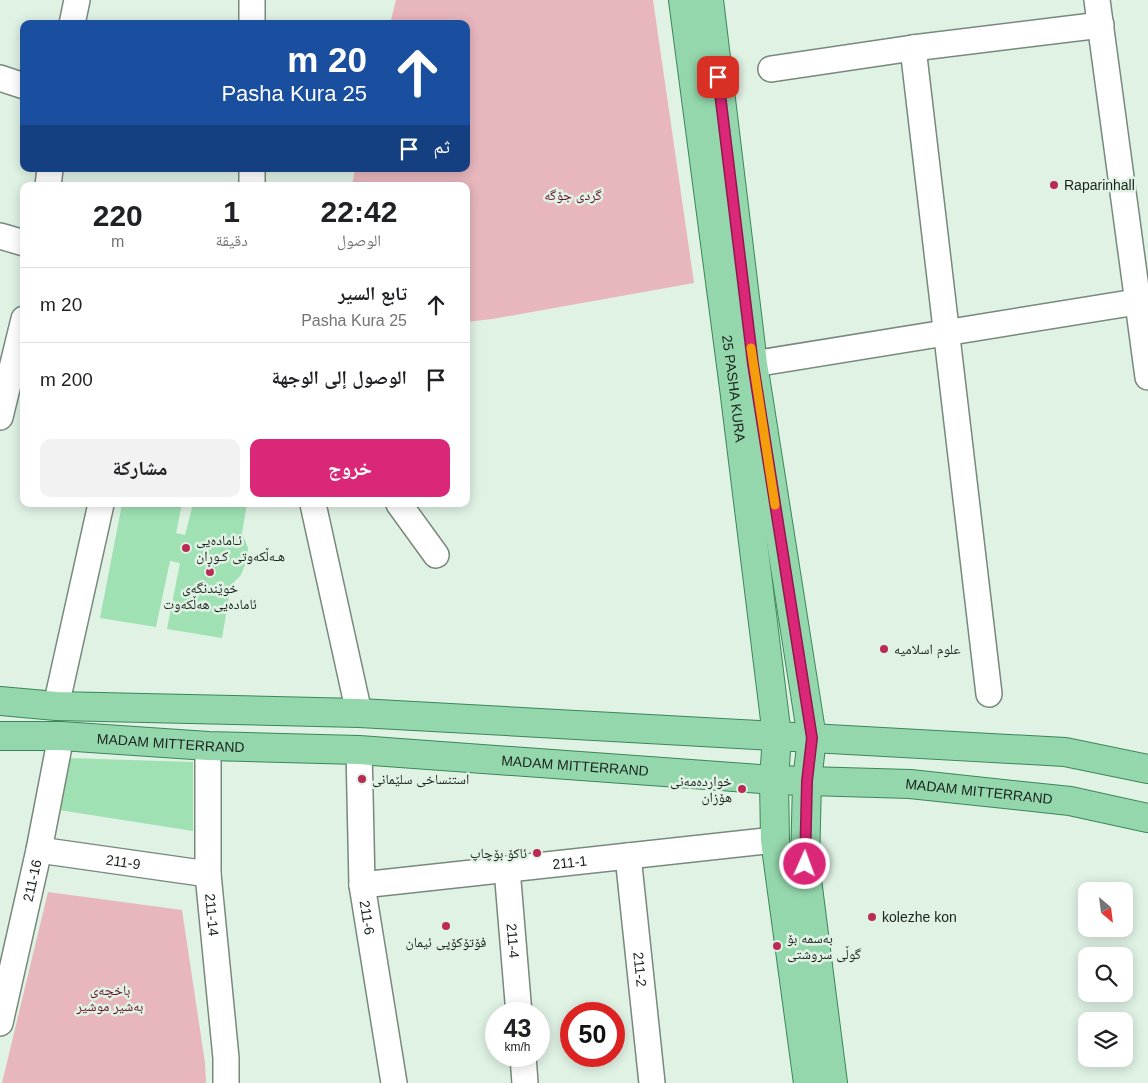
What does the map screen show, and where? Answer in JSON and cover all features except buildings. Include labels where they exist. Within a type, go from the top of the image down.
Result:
[{"type":"main road","name":"25 PASHA KURA","points":[[683,0],[777,736],[774,780],[776,840],[808,1083]]},
{"type":"main road","name":"25 PASHA KURA","points":[[709,0],[753,364],[812,738],[807,781],[805,864],[833,1083]]},
{"type":"main road","points":[[0,701],[56,706],[359,714],[1065,752],[1148,769]]},
{"type":"main road","name":"MADAM MITTERRAND","points":[[0,736],[60,736],[208,746],[359,750],[774,780],[910,784],[1070,801],[1148,818]]},
{"type":"street","points":[[73,20],[77,0]]},
{"type":"street","points":[[252,0],[252,20]]},
{"type":"street","points":[[1097,0],[1143,301],[1148,377]]},
{"type":"street","points":[[771,69],[913,48],[1101,25]]},
{"type":"street","points":[[913,48],[989,694]]},
{"type":"street","points":[[0,78],[20,85]]},
{"type":"street","points":[[0,236],[20,242]]},
{"type":"street","points":[[753,364],[947,331],[1143,301]]},
{"type":"street","points":[[0,417],[20,335]]},
{"type":"street","points":[[56,706],[100,507]]},
{"type":"street","points":[[314,507],[359,714]]},
{"type":"street","points":[[401,507],[436,555]]},
{"type":"street","name":"211-16","points":[[0,1023],[39,850],[60,736]]},
{"type":"street","name":"211-14","points":[[208,746],[208,874],[226,1083]]},
{"type":"street","name":"211-6","points":[[359,750],[362,885],[394,1083]]},
{"type":"street","name":"211-1","points":[[362,885],[776,840]]},
{"type":"street","name":"211-9","points":[[39,850],[208,874]]},
{"type":"street","name":"211-2","points":[[628,856],[652,1083]]},
{"type":"street","name":"211-4","points":[[507,869],[518,1002]]},
{"type":"street","points":[[524,1067],[525,1083]]},
{"type":"green space","name":"گردی جۆگە","points":[[396,0],[653,0],[694,283],[470,322],[470,182],[353,182],[354,172],[470,172],[470,20],[391,20]]},
{"type":"green space","name":"باخچەی بەشیر موشیر","points":[[48,892],[182,910],[205,1063],[206,1083],[2,1083]]},
{"type":"slow traffic","points":[[751,348],[775,505]]},
{"type":"place","name":"Raparinhall","points":[[1054,185]]},
{"type":"place","name":"ئـامادەیی هـەڵکەوتی کـوڕان","points":[[186,548]]},
{"type":"place","name":"خوێندنگەی ئامادەیی هەڵکەوت","points":[[210,572]]},
{"type":"place","name":"علوم اسلاميه","points":[[884,649]]},
{"type":"place","name":"استنساخی سلێمانی","points":[[362,779]]},
{"type":"place","name":"خواردە‌مە‌نی ھۆزان","points":[[742,789]]},
{"type":"place","name":"ئاکۆ بۆچاپ","points":[[537,853]]},
{"type":"place","name":"kolezhe kon","points":[[872,917]]},
{"type":"place","name":"فۆتۆکۆپی ئیمان","points":[[446,926]]},
{"type":"place","name":"بە‌سمە‌ بۆ گوڵی سروشتی","points":[[777,946]]},
{"type":"route","points":[[718,77],[753,364],[812,738],[807,781],[805,864]]}]
